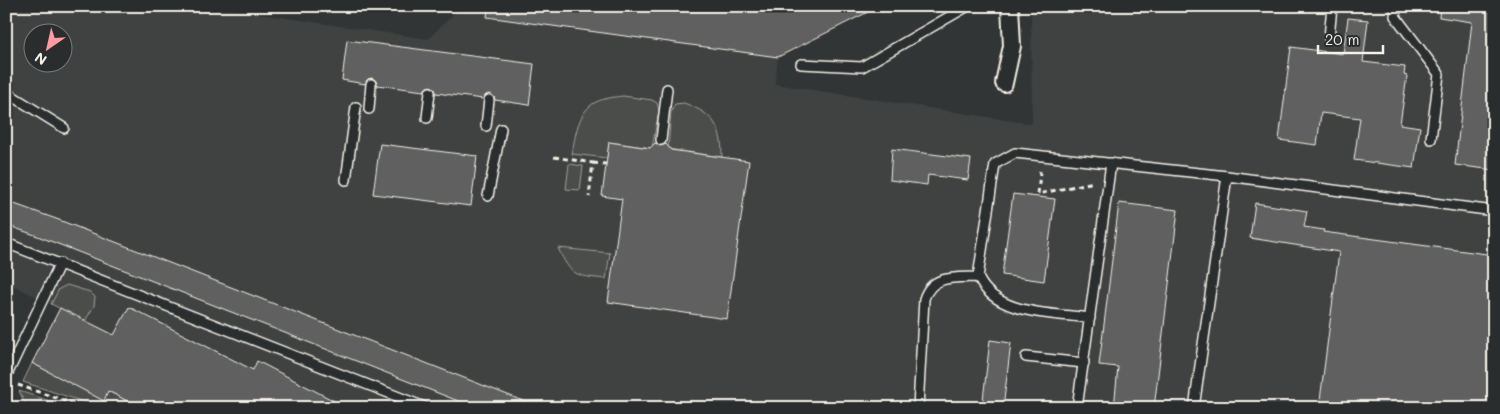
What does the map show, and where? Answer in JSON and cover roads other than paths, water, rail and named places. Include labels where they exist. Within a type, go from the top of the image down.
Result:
[{"type":"street","points":[[1004,83],[1012,46],[1010,6]]},
{"type":"lane","points":[[801,64],[862,67],[968,6]]},
{"type":"lane","points":[[1329,38],[1332,6]]},
{"type":"lane","points":[[1396,6],[1395,16],[1438,74],[1431,139]]},
{"type":"lane","points":[[369,109],[371,84]]},
{"type":"lane","points":[[660,140],[667,89]]},
{"type":"lane","points":[[6,92],[64,128]]},
{"type":"lane","points":[[427,118],[430,92]]},
{"type":"lane","points":[[486,126],[489,100]]},
{"type":"lane","points":[[346,180],[356,107]]},
{"type":"lane","points":[[488,196],[501,129]]},
{"type":"lane","points":[[1090,318],[1018,309],[997,300],[982,285],[978,277],[995,164],[1015,153],[1227,176],[1494,211]]},
{"type":"lane","points":[[1077,408],[1111,163]]},
{"type":"lane","points":[[1194,408],[1227,176]]},
{"type":"lane","points":[[6,243],[427,408]]},
{"type":"lane","points":[[6,377],[60,263]]},
{"type":"lane","points":[[918,408],[924,299],[927,290],[940,279],[978,277]]},
{"type":"lane","points":[[1026,357],[1084,363]]}]
